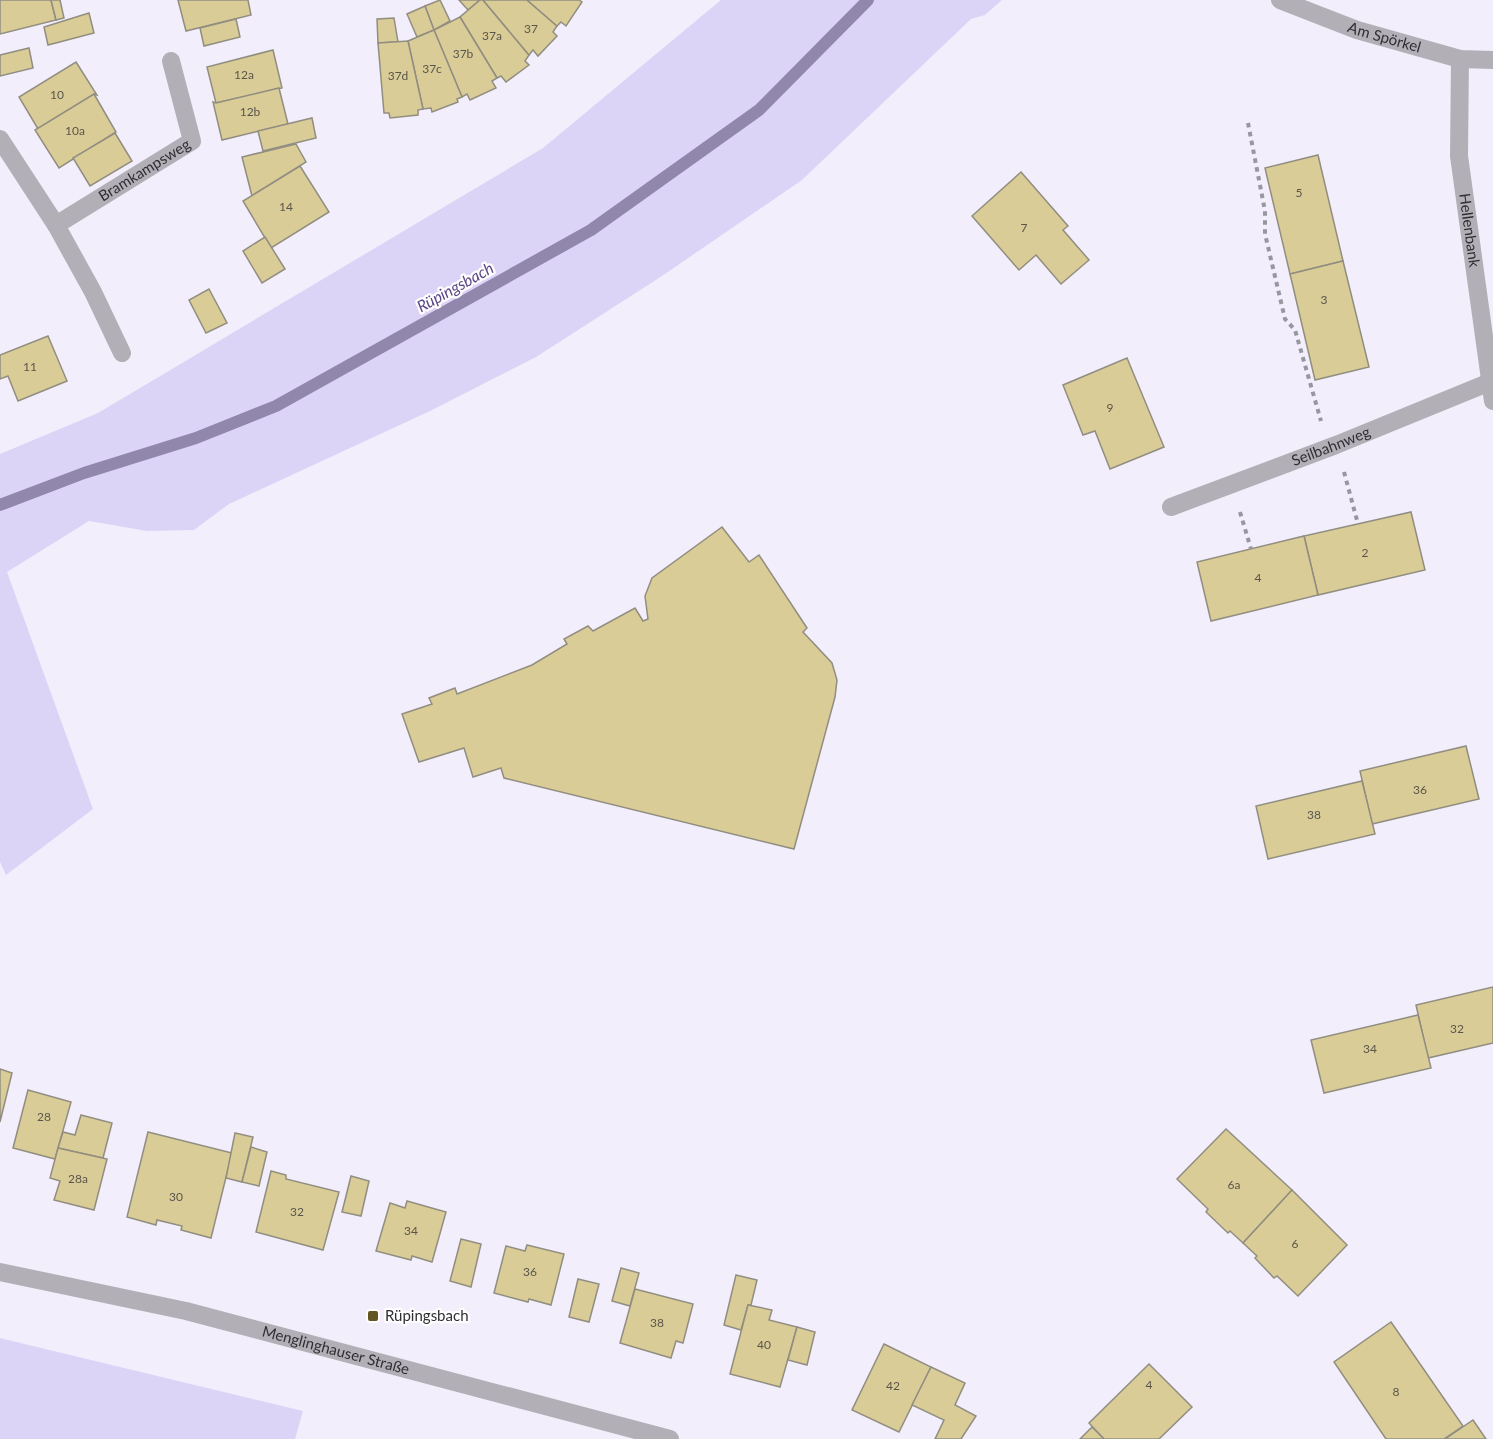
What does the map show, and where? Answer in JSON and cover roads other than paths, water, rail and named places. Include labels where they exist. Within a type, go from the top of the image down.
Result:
[{"type":"street","name":"Am Spörkel","points":[[1280,0],[1357,30],[1460,59],[1493,60]]},
{"type":"street","name":"Hellenbank","points":[[1460,59],[1459,156],[1493,401]]},
{"type":"street","name":"Bramkampsweg","points":[[56,225],[192,141],[171,61]]},
{"type":"street","points":[[0,139],[56,225],[93,292],[122,353]]},
{"type":"street","name":"Seilbahnweg","points":[[1171,507],[1332,447],[1490,382]]},
{"type":"street","name":"Menglinghauser Straße","points":[[0,1272],[186,1311],[670,1439]]},
{"type":"waterway","name":"Rüpingsbach","points":[[0,505],[84,473],[196,438],[276,406],[591,230],[759,110],[868,0]]},
{"type":"place","name":"Rüpingsbach","points":[[373,1316]]}]
